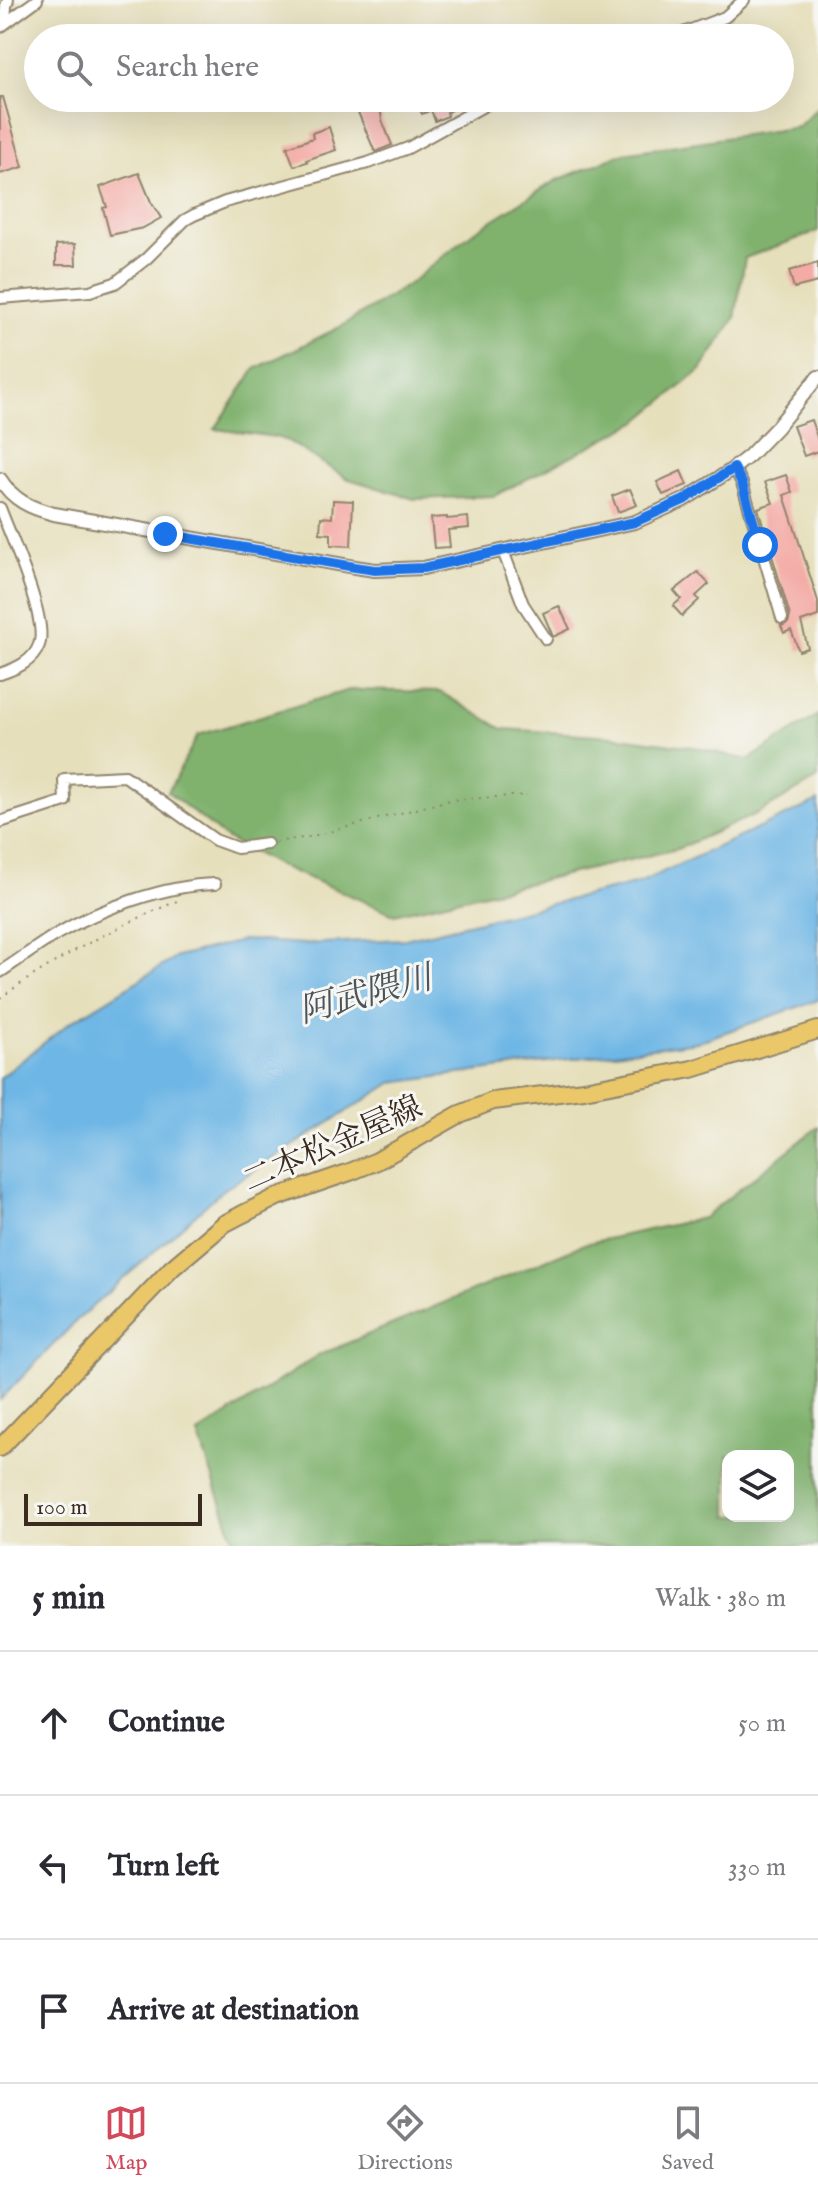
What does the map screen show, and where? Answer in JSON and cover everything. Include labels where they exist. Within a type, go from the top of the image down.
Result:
[{"type":"main road","name":"二本松金屋線","points":[[0,1448],[172,1268],[224,1224],[241,1215],[277,1197],[377,1161],[460,1114],[493,1101],[584,1090],[692,1069],[818,1030]]},
{"type":"street","points":[[2,25],[8,0]]},
{"type":"street","points":[[2,25],[37,0]]},
{"type":"street","points":[[707,24],[725,17],[744,0]]},
{"type":"street","points":[[0,298],[90,291],[115,283],[194,215],[225,202],[368,163],[408,148],[473,112]]},
{"type":"street","points":[[3,501],[54,514],[287,556],[375,570],[423,568],[635,522],[684,500],[749,456],[818,377]]},
{"type":"street","points":[[734,468],[742,483],[782,618]]},
{"type":"street","points":[[0,479],[3,501],[42,632],[40,645],[34,654],[19,667],[0,674]]},
{"type":"street","points":[[503,551],[523,604],[546,639]]},
{"type":"street","points":[[0,822],[65,801],[64,779],[125,776],[215,840],[237,848],[267,844]]},
{"type":"street","points":[[0,972],[57,934],[107,910],[161,893],[215,884]]},
{"type":"path","points":[[267,844],[309,837],[450,800],[527,795]]},
{"type":"path","points":[[0,998],[69,953],[123,924],[180,900]]},
{"type":"green space","points":[[818,107],[818,231],[745,258],[735,318],[701,370],[637,422],[494,496],[414,499],[346,478],[288,441],[215,429],[255,369],[340,327],[408,285],[472,233],[555,181],[624,153],[798,127]]},
{"type":"green space","points":[[349,690],[440,692],[503,729],[612,736],[694,747],[748,760],[818,715],[818,779],[758,813],[677,849],[394,914],[280,866],[227,839],[168,792],[198,735]]},
{"type":"green space","points":[[818,1127],[818,1546],[236,1546],[198,1434],[317,1356],[584,1244],[703,1218]]},
{"type":"water","name":"阿武隈川","points":[[818,801],[818,1000],[697,1042],[392,1083],[223,1190],[76,1321],[0,1400],[0,1078],[69,1023],[177,957],[245,940],[304,944],[405,939],[639,883]]},
{"type":"building","points":[[0,97],[3,97],[23,167],[0,174]]},
{"type":"building","points":[[358,112],[381,112],[392,145],[375,152]]},
{"type":"building","points":[[432,112],[447,112],[448,116],[435,121]]},
{"type":"building","points":[[329,127],[336,150],[294,166],[287,147],[313,138],[312,133]]},
{"type":"building","points":[[139,173],[161,218],[143,228],[110,235],[103,208],[107,207],[100,187]]},
{"type":"building","points":[[75,244],[76,265],[56,265],[56,245]]},
{"type":"building","points":[[818,263],[818,282],[794,288],[789,271]]},
{"type":"building","points":[[811,420],[818,440],[818,451],[804,456],[793,426]]},
{"type":"building","points":[[681,471],[687,485],[663,495],[657,482]]},
{"type":"building","points":[[786,475],[792,492],[784,495],[818,601],[818,616],[801,622],[808,648],[799,651],[791,630],[784,633],[781,626],[788,623],[790,616],[758,508],[773,503],[765,482]]},
{"type":"building","points":[[630,489],[637,505],[618,512],[612,496]]},
{"type":"building","points":[[333,500],[353,501],[351,546],[331,545],[331,534],[320,533],[321,517],[332,518]]},
{"type":"building","points":[[468,517],[469,528],[448,530],[450,547],[434,548],[431,518]]},
{"type":"building","points":[[698,572],[709,584],[696,596],[699,600],[682,616],[673,606],[681,599],[674,591]]},
{"type":"building","points":[[559,606],[570,629],[553,637],[543,613]]},
{"type":"route","points":[[165,534],[375,570],[423,568],[635,522],[684,500],[734,468],[742,483],[760,545]]}]
